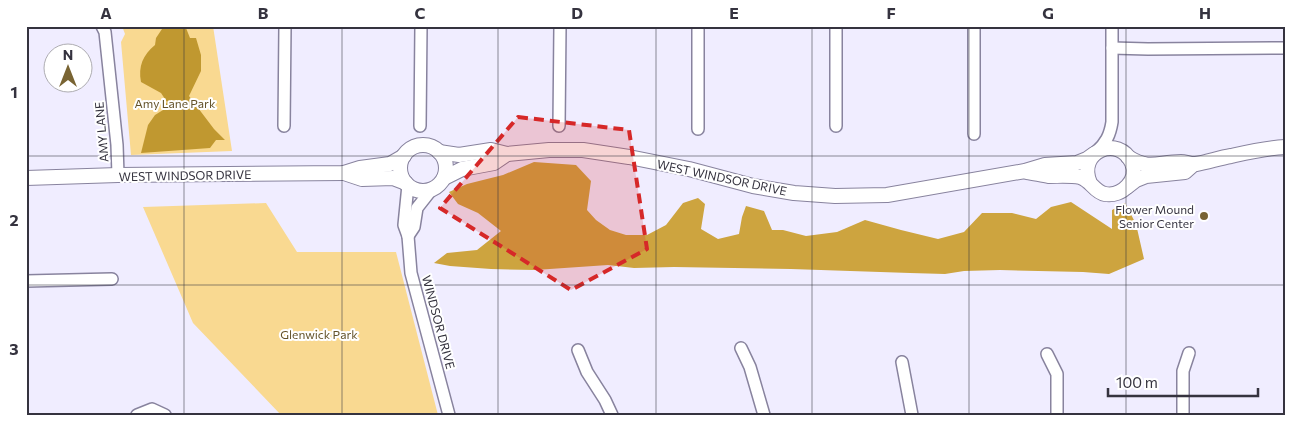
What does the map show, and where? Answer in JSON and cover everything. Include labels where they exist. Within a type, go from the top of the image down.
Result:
[{"type":"street","name":"AMY LANE","points":[[102,26],[105,32],[117,145],[118,176]]},
{"type":"street","points":[[284,126],[285,26]]},
{"type":"street","points":[[420,126],[421,26]]},
{"type":"street","points":[[560,26],[560,126]]},
{"type":"street","points":[[698,26],[698,129]]},
{"type":"street","points":[[836,26],[836,126]]},
{"type":"street","points":[[974,26],[974,134]]},
{"type":"street","points":[[1090,183],[1087,177],[1088,164],[1107,140],[1112,122],[1112,26]]},
{"type":"street","points":[[1112,48],[1285,48]]},
{"type":"street","points":[[1112,122],[1120,145],[1133,167],[1131,181],[1127,187]]},
{"type":"street","name":"WEST WINDSOR DRIVE","points":[[26,178],[344,173],[360,168],[390,164],[404,156],[414,147],[420,145],[434,148],[439,152],[459,155],[491,150],[507,154],[549,150],[583,150],[688,169],[753,186],[794,193],[835,196],[887,194],[1025,172],[1046,165],[1077,163],[1102,149],[1115,149],[1135,161],[1156,166],[1181,162],[1194,164],[1266,148],[1285,147]]},
{"type":"street","points":[[439,152],[445,161],[444,178]]},
{"type":"street","name":"WEST WINDSOR DRIVE","points":[[344,173],[362,180],[393,178],[421,190],[432,189],[444,178],[462,169],[494,163],[507,154]]},
{"type":"street","points":[[404,156],[401,173],[407,184]]},
{"type":"street","name":"WEST WINDSOR DRIVE","points":[[1025,172],[1047,176],[1081,177],[1101,193],[1115,194],[1136,180],[1146,176],[1185,172],[1194,164]]},
{"type":"street","name":"WINDSOR DRIVE","points":[[407,184],[404,225],[408,236],[411,273],[449,415]]},
{"type":"street","name":"WINDSOR DRIVE","points":[[408,236],[414,227],[417,208],[432,189]]},
{"type":"street","points":[[26,280],[112,279]]},
{"type":"street","points":[[741,348],[750,367],[764,415]]},
{"type":"street","points":[[578,350],[587,372],[612,415]]},
{"type":"street","points":[[1183,415],[1183,371],[1189,353]]},
{"type":"street","points":[[1047,354],[1057,374],[1057,415]]},
{"type":"street","points":[[902,362],[912,415]]},
{"type":"street","points":[[137,415],[152,409],[164,415]]},
{"type":"highlighted area","points":[[518,117],[629,130],[647,249],[571,290],[440,208]]},
{"type":"green space","name":"Amy Lane Park","points":[[122,26],[213,26],[232,151],[131,155],[121,42],[125,34]]},
{"type":"green space","name":"Glenwick Park","points":[[266,203],[297,252],[396,252],[438,415],[281,415],[193,323],[143,207]]},
{"type":"shaded area","points":[[164,26],[184,26],[190,38],[196,38],[201,55],[201,71],[189,96],[214,129],[225,140],[216,140],[210,148],[141,153],[148,125],[155,115],[163,110],[167,102],[161,93],[141,82],[140,76],[142,61],[155,45],[156,38]]},
{"type":"shaded area","points":[[534,162],[576,165],[591,181],[587,210],[596,220],[610,230],[626,235],[647,235],[666,225],[683,203],[698,198],[705,204],[701,229],[718,239],[739,234],[746,206],[764,211],[772,230],[783,230],[806,236],[837,232],[865,220],[938,239],[964,232],[982,213],[1012,213],[1036,219],[1051,207],[1071,202],[1112,229],[1112,210],[1125,203],[1136,224],[1144,259],[1109,274],[1000,270],[964,271],[945,274],[791,269],[634,268],[608,265],[535,270],[491,269],[434,263],[447,253],[477,250],[501,231],[478,213],[458,204],[449,192],[467,184],[503,175]]},
{"type":"place","name":"Flower Mound Senior Center","points":[[1204,216]]}]
